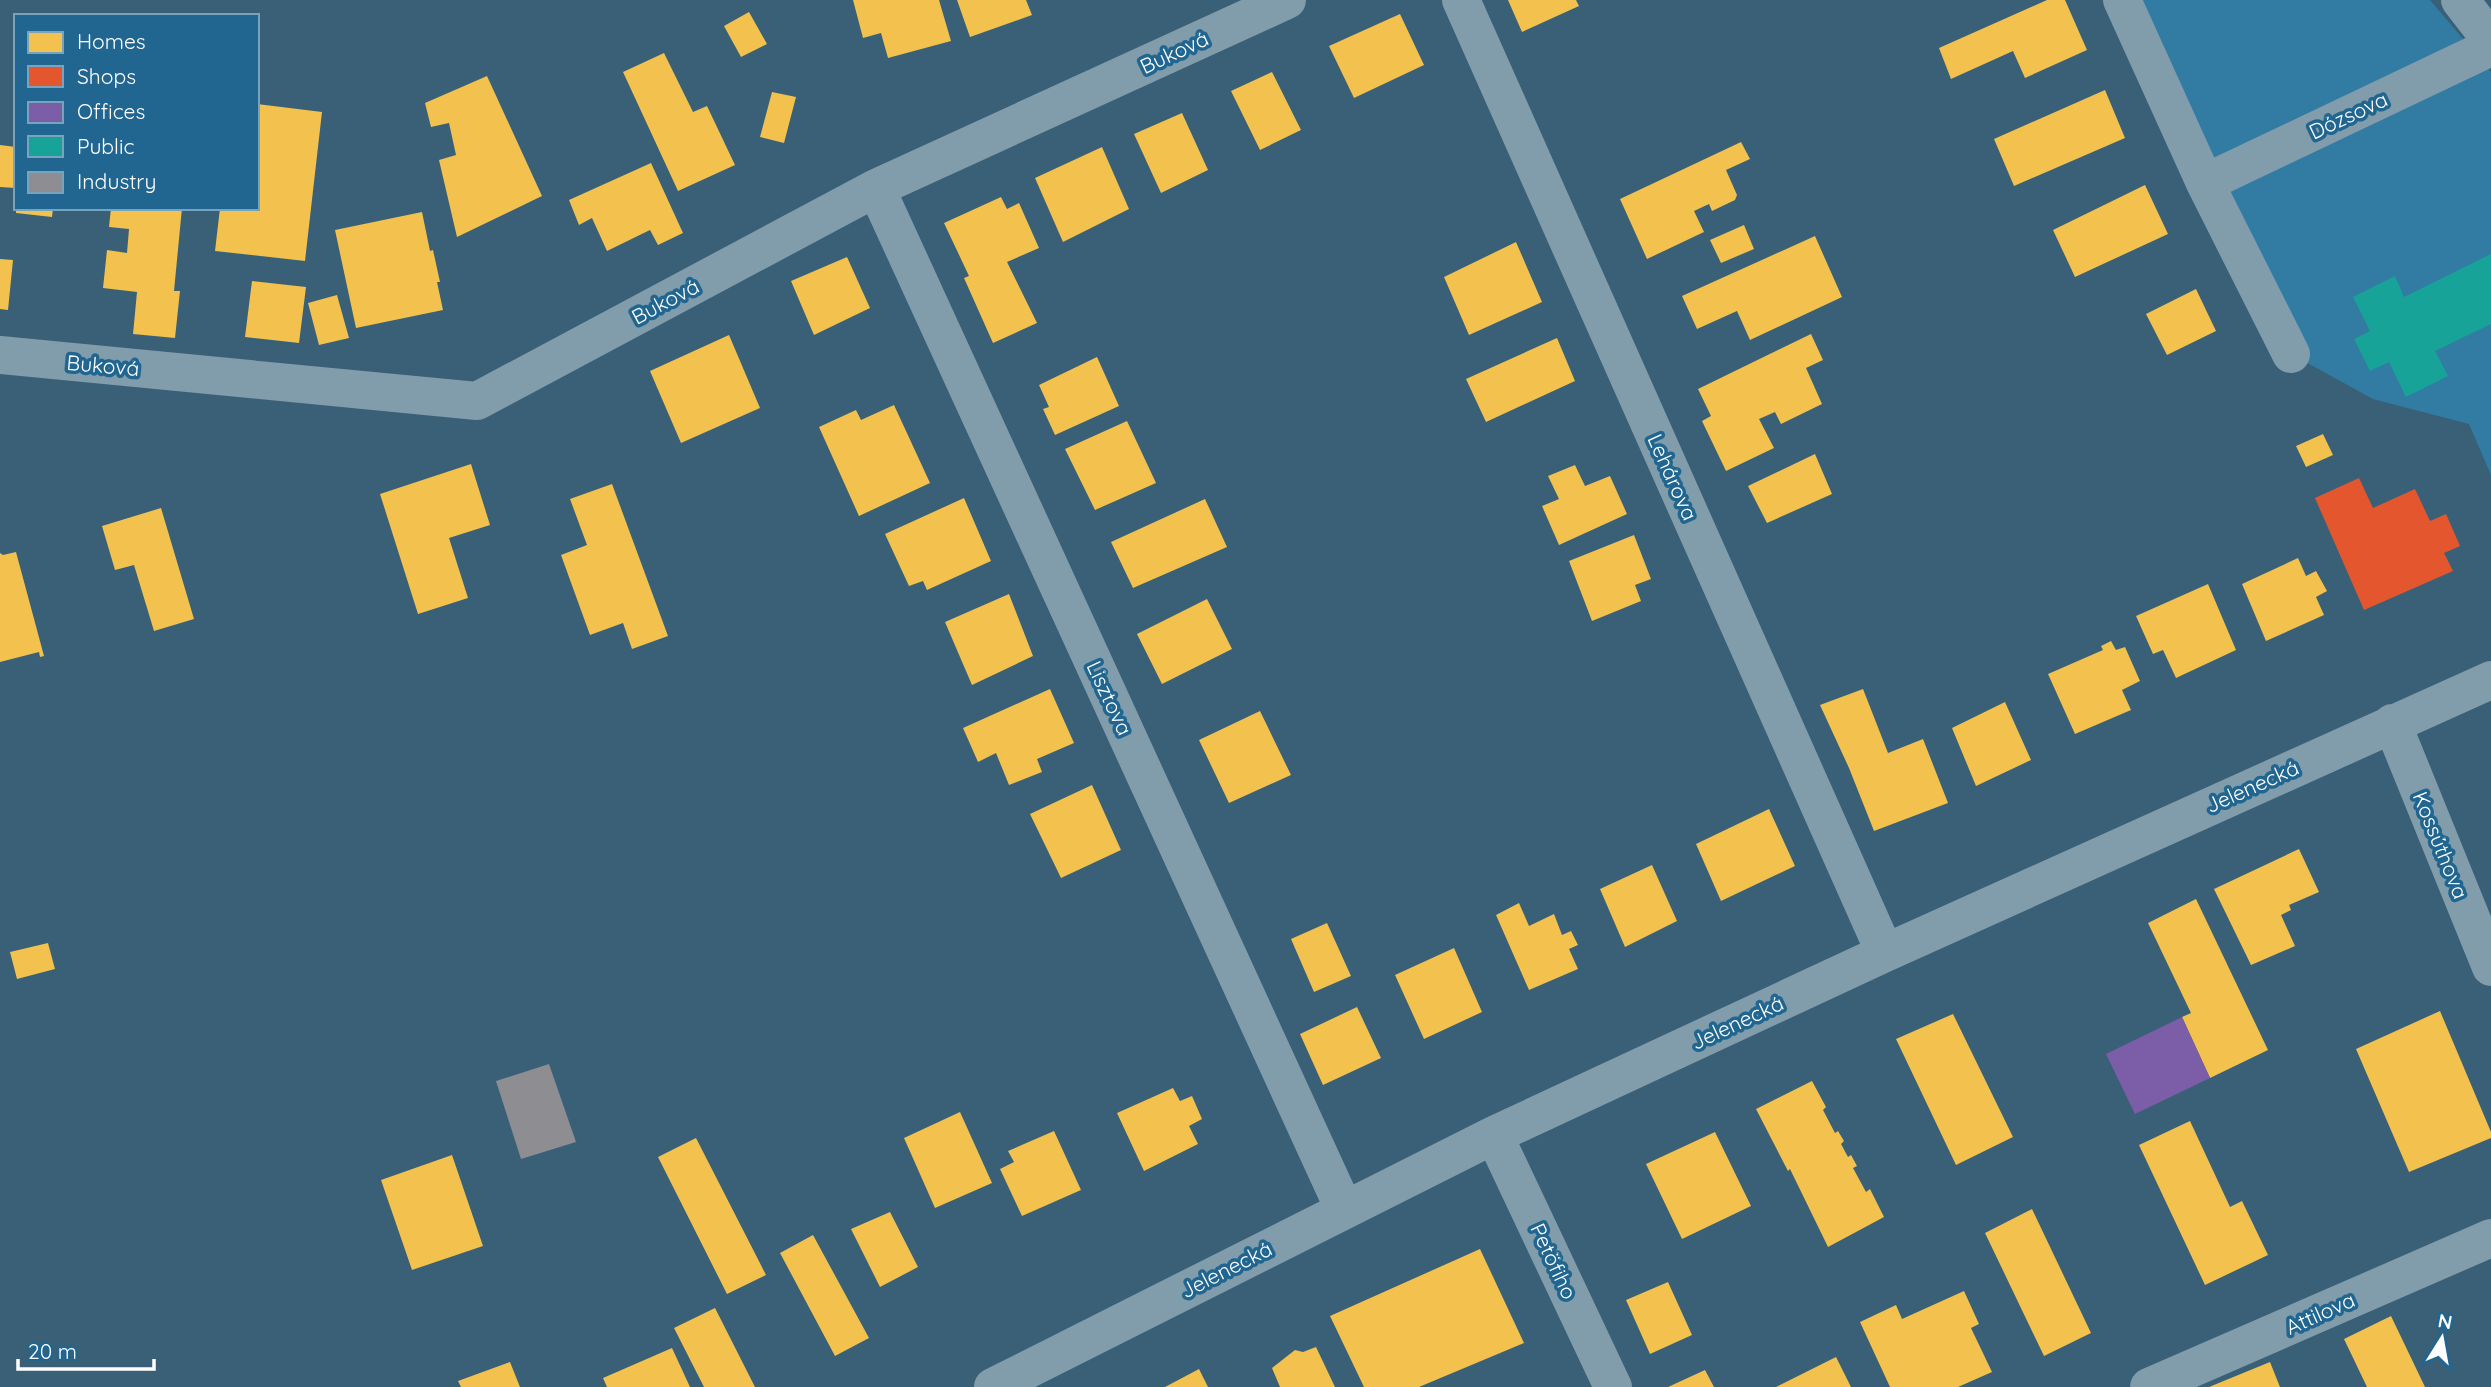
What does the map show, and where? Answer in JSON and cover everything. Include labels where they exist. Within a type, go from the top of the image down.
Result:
[{"type":"street","name":"Buková","points":[[0,355],[477,401],[876,188],[1287,0]]},
{"type":"street","name":"Lehárova","points":[[1461,0],[1885,953]]},
{"type":"street","points":[[2122,0],[2205,183],[2291,354]]},
{"type":"street","points":[[2460,0],[2491,40]]},
{"type":"street","name":"Dózsova","points":[[2205,183],[2491,47]]},
{"type":"street","name":"Lisztova","points":[[876,188],[1344,1209]]},
{"type":"street","name":"Jelenecká","points":[[993,1387],[1494,1135],[1885,953],[2491,680]]},
{"type":"street","name":"Kossúthova","points":[[2392,723],[2491,967]]},
{"type":"street","name":"Petöfiho","points":[[1494,1135],[1613,1387]]},
{"type":"street","name":"Attilova","points":[[2149,1387],[2491,1238]]},
{"type":"shaded area","points":[[2123,0],[2430,0],[2491,72],[2491,475],[2469,424],[2373,399],[2291,354]]},
{"type":"building: Homes","points":[[853,0],[939,0],[951,41],[888,58],[881,33],[863,38]]},
{"type":"building: Homes","points":[[957,0],[1026,0],[1032,15],[970,37]]},
{"type":"building: Homes","points":[[1508,0],[1576,0],[1579,6],[1522,32]]},
{"type":"building: Homes","points":[[2047,0],[2065,0],[2087,50],[2025,78],[2013,51],[1951,79],[1939,48]]},
{"type":"building: Homes","points":[[749,12],[767,44],[741,57],[724,26]]},
{"type":"building: Homes","points":[[1400,14],[1424,65],[1354,98],[1329,46]]},
{"type":"building: Homes","points":[[664,53],[693,112],[707,106],[735,165],[678,191],[623,72]]},
{"type":"building: Homes","points":[[1272,72],[1301,130],[1260,150],[1231,91]]},
{"type":"building: Homes","points":[[487,76],[542,196],[457,237],[439,160],[456,155],[449,123],[431,127],[425,103]]},
{"type":"building: Homes","points":[[2105,90],[2125,138],[2014,186],[1994,139]]},
{"type":"building: Homes","points":[[772,92],[796,97],[784,143],[760,137]]},
{"type":"building: Homes","points":[[259,104],[322,112],[305,261],[215,251],[220,210],[259,210]]},
{"type":"building: Homes","points":[[1182,113],[1208,170],[1161,193],[1134,134]]},
{"type":"building: Homes","points":[[1741,142],[1750,159],[1726,170],[1737,195],[1735,200],[1712,211],[1709,204],[1694,211],[1704,232],[1647,259],[1620,199]]},
{"type":"building: Homes","points":[[0,145],[14,147],[14,188],[0,187]]},
{"type":"building: Homes","points":[[1102,147],[1129,209],[1063,242],[1035,178]]},
{"type":"building: Homes","points":[[651,163],[683,233],[658,245],[650,230],[607,251],[592,218],[579,225],[569,200]]},
{"type":"building: Homes","points":[[2145,185],[2168,234],[2075,277],[2053,230]]},
{"type":"building: Homes","points":[[1001,197],[1007,209],[1019,203],[1039,248],[1007,262],[1037,323],[993,343],[964,278],[969,276],[944,223]]},
{"type":"building: Homes","points":[[16,210],[53,210],[52,217],[16,213]]},
{"type":"building: Homes","points":[[111,210],[182,210],[174,291],[180,291],[175,338],[133,334],[137,292],[103,288],[107,250],[127,253],[129,229],[109,227]]},
{"type":"building: Homes","points":[[422,212],[440,282],[437,282],[443,310],[356,328],[335,230]]},
{"type":"building: Homes","points":[[1744,225],[1754,249],[1721,263],[1710,240]]},
{"type":"building: Homes","points":[[1815,236],[1842,297],[1750,340],[1737,311],[1697,329],[1682,296]]},
{"type":"building: Homes","points":[[1516,242],[1542,302],[1469,335],[1444,277]]},
{"type":"building: Homes","points":[[847,257],[870,308],[814,335],[791,281]]},
{"type":"building: Homes","points":[[0,259],[13,260],[8,310],[0,309]]},
{"type":"building: Homes","points":[[252,281],[306,287],[299,343],[245,337]]},
{"type":"building: Homes","points":[[2196,289],[2216,331],[2167,355],[2146,314]]},
{"type":"building: Homes","points":[[337,295],[349,338],[319,345],[308,303]]},
{"type":"building: Homes","points":[[1811,334],[1823,360],[1806,368],[1822,404],[1781,424],[1775,412],[1759,419],[1774,448],[1726,471],[1702,421],[1711,416],[1698,389]]},
{"type":"building: Homes","points":[[729,335],[760,408],[681,443],[650,371]]},
{"type":"building: Homes","points":[[1557,338],[1575,381],[1486,422],[1466,379]]},
{"type":"building: Homes","points":[[1097,357],[1119,406],[1055,435],[1043,409],[1049,407],[1039,385]]},
{"type":"building: Homes","points":[[894,405],[930,483],[859,516],[819,427],[856,410],[861,420]]},
{"type":"building: Homes","points":[[1127,421],[1156,483],[1095,510],[1065,449]]},
{"type":"building: Homes","points":[[2323,434],[2333,455],[2306,467],[2296,446]]},
{"type":"building: Homes","points":[[1815,454],[1832,494],[1767,523],[1748,486]]},
{"type":"building: Homes","points":[[471,464],[490,525],[449,538],[468,598],[418,614],[380,494]]},
{"type":"building: Homes","points":[[1575,465],[1585,486],[1610,476],[1627,514],[1559,545],[1542,506],[1559,499],[1548,476]]},
{"type":"building: Homes","points":[[612,484],[668,636],[632,649],[623,623],[590,635],[561,555],[587,545],[570,499]]},
{"type":"building: Homes","points":[[964,498],[991,561],[927,590],[923,581],[909,586],[885,534]]},
{"type":"building: Homes","points":[[1205,499],[1227,547],[1133,588],[1111,542]]},
{"type":"building: Homes","points":[[161,508],[194,619],[154,631],[134,565],[115,570],[102,526]]},
{"type":"building: Homes","points":[[1634,535],[1651,579],[1635,585],[1641,601],[1592,621],[1569,561]]},
{"type":"building: Homes","points":[[16,552],[44,656],[40,657],[39,652],[0,662],[0,553],[3,555]]},
{"type":"building: Homes","points":[[2298,558],[2306,576],[2316,571],[2327,591],[2316,597],[2324,615],[2266,641],[2242,584]]},
{"type":"building: Homes","points":[[2208,584],[2236,650],[2176,678],[2163,650],[2153,654],[2136,616]]},
{"type":"building: Homes","points":[[1009,594],[1033,656],[972,685],[945,622]]},
{"type":"building: Homes","points":[[1207,599],[1232,649],[1162,684],[1137,634]]},
{"type":"building: Homes","points":[[2111,641],[2116,650],[2125,647],[2140,681],[2122,690],[2131,710],[2075,734],[2048,674],[2103,650],[2101,646]]},
{"type":"building: Homes","points":[[1050,689],[1074,743],[1037,759],[1042,772],[1009,785],[996,753],[978,762],[963,728]]},
{"type":"building: Homes","points":[[1863,689],[1888,753],[1923,739],[1948,803],[1874,831],[1820,705]]},
{"type":"building: Homes","points":[[2005,702],[2031,760],[1976,786],[1952,728]]},
{"type":"building: Homes","points":[[1260,711],[1291,775],[1229,803],[1199,740]]},
{"type":"building: Homes","points":[[1092,785],[1121,850],[1061,878],[1030,814]]},
{"type":"building: Homes","points":[[1769,809],[1795,866],[1721,901],[1696,844]]},
{"type":"building: Homes","points":[[2299,849],[2319,892],[2289,905],[2291,910],[2281,915],[2295,946],[2251,965],[2214,889]]},
{"type":"building: Homes","points":[[1652,865],[1677,921],[1625,947],[1600,889]]},
{"type":"building: Homes","points":[[2196,899],[2268,1050],[2210,1078],[2182,1017],[2191,1013],[2148,923]]},
{"type":"building: Homes","points":[[1519,903],[1529,926],[1554,914],[1562,935],[1571,931],[1578,945],[1569,949],[1578,969],[1529,990],[1496,915]]},
{"type":"building: Homes","points":[[1327,923],[1351,976],[1314,992],[1291,939]]},
{"type":"building: Homes","points":[[48,943],[55,969],[17,979],[10,952]]},
{"type":"building: Homes","points":[[1454,948],[1482,1012],[1424,1039],[1395,975]]},
{"type":"building: Homes","points":[[1357,1007],[1381,1058],[1323,1085],[1300,1034]]},
{"type":"building: Homes","points":[[2440,1011],[2491,1132],[2491,1138],[2409,1172],[2356,1049]]},
{"type":"building: Homes","points":[[1953,1014],[2013,1137],[1956,1165],[1896,1039]]},
{"type":"building: Homes","points":[[1812,1081],[1826,1107],[1823,1110],[1835,1133],[1838,1131],[1848,1157],[1851,1155],[1857,1166],[1853,1168],[1866,1192],[1870,1189],[1884,1217],[1828,1247],[1790,1169],[1788,1171],[1756,1109]]},
{"type":"building: Homes","points":[[1173,1088],[1180,1101],[1192,1096],[1202,1119],[1189,1126],[1198,1144],[1144,1171],[1117,1113]]},
{"type":"building: Homes","points":[[960,1112],[992,1183],[935,1208],[904,1138]]},
{"type":"building: Homes","points":[[2190,1121],[2230,1207],[2242,1201],[2268,1255],[2205,1285],[2139,1145]]},
{"type":"building: Homes","points":[[1054,1131],[1081,1190],[1022,1216],[1000,1169],[1014,1162],[1008,1151]]},
{"type":"building: Homes","points":[[1715,1132],[1751,1206],[1682,1239],[1646,1164]]},
{"type":"building: Homes","points":[[696,1138],[766,1275],[727,1294],[658,1157]]},
{"type":"building: Homes","points":[[452,1155],[483,1246],[412,1270],[381,1180]]},
{"type":"building: Homes","points":[[2032,1209],[2091,1333],[2044,1356],[1985,1233]]},
{"type":"building: Homes","points":[[890,1212],[918,1267],[880,1287],[851,1229]]},
{"type":"building: Homes","points":[[813,1235],[869,1338],[835,1356],[780,1253]]},
{"type":"building: Homes","points":[[1480,1249],[1524,1343],[1419,1387],[1364,1387],[1330,1316]]},
{"type":"building: Homes","points":[[1668,1282],[1692,1335],[1650,1354],[1626,1300]]},
{"type":"building: Homes","points":[[1964,1291],[1979,1324],[1971,1328],[1992,1372],[1958,1387],[1890,1387],[1860,1322],[1896,1305],[1902,1319]]},
{"type":"building: Homes","points":[[715,1308],[755,1387],[704,1387],[674,1328]]},
{"type":"building: Homes","points":[[2391,1316],[2425,1387],[2367,1387],[2344,1339]]},
{"type":"building: Homes","points":[[1316,1347],[1335,1387],[1280,1387],[1272,1368],[1295,1350],[1303,1352]]},
{"type":"building: Homes","points":[[672,1348],[690,1387],[607,1387],[603,1378]]},
{"type":"building: Homes","points":[[1836,1357],[1851,1387],[1776,1387]]},
{"type":"building: Homes","points":[[510,1362],[520,1387],[461,1387],[458,1381]]},
{"type":"building: Homes","points":[[2270,1362],[2280,1387],[2209,1387]]},
{"type":"building: Homes","points":[[1199,1369],[1208,1387],[1165,1387]]},
{"type":"building: Homes","points":[[1705,1370],[1714,1387],[1668,1387]]},
{"type":"building: Shops","points":[[2359,478],[2373,508],[2415,489],[2430,521],[2446,514],[2460,546],[2444,553],[2453,571],[2364,610],[2315,498]]},
{"type":"building: Offices","points":[[2182,1017],[2210,1078],[2135,1114],[2106,1054]]},
{"type":"building: Public","points":[[2491,254],[2491,324],[2435,351],[2448,376],[2406,397],[2389,362],[2370,371],[2354,339],[2370,331],[2353,297],[2395,276],[2404,297]]},
{"type":"building: Industry","points":[[549,1064],[576,1142],[521,1159],[496,1081]]}]
